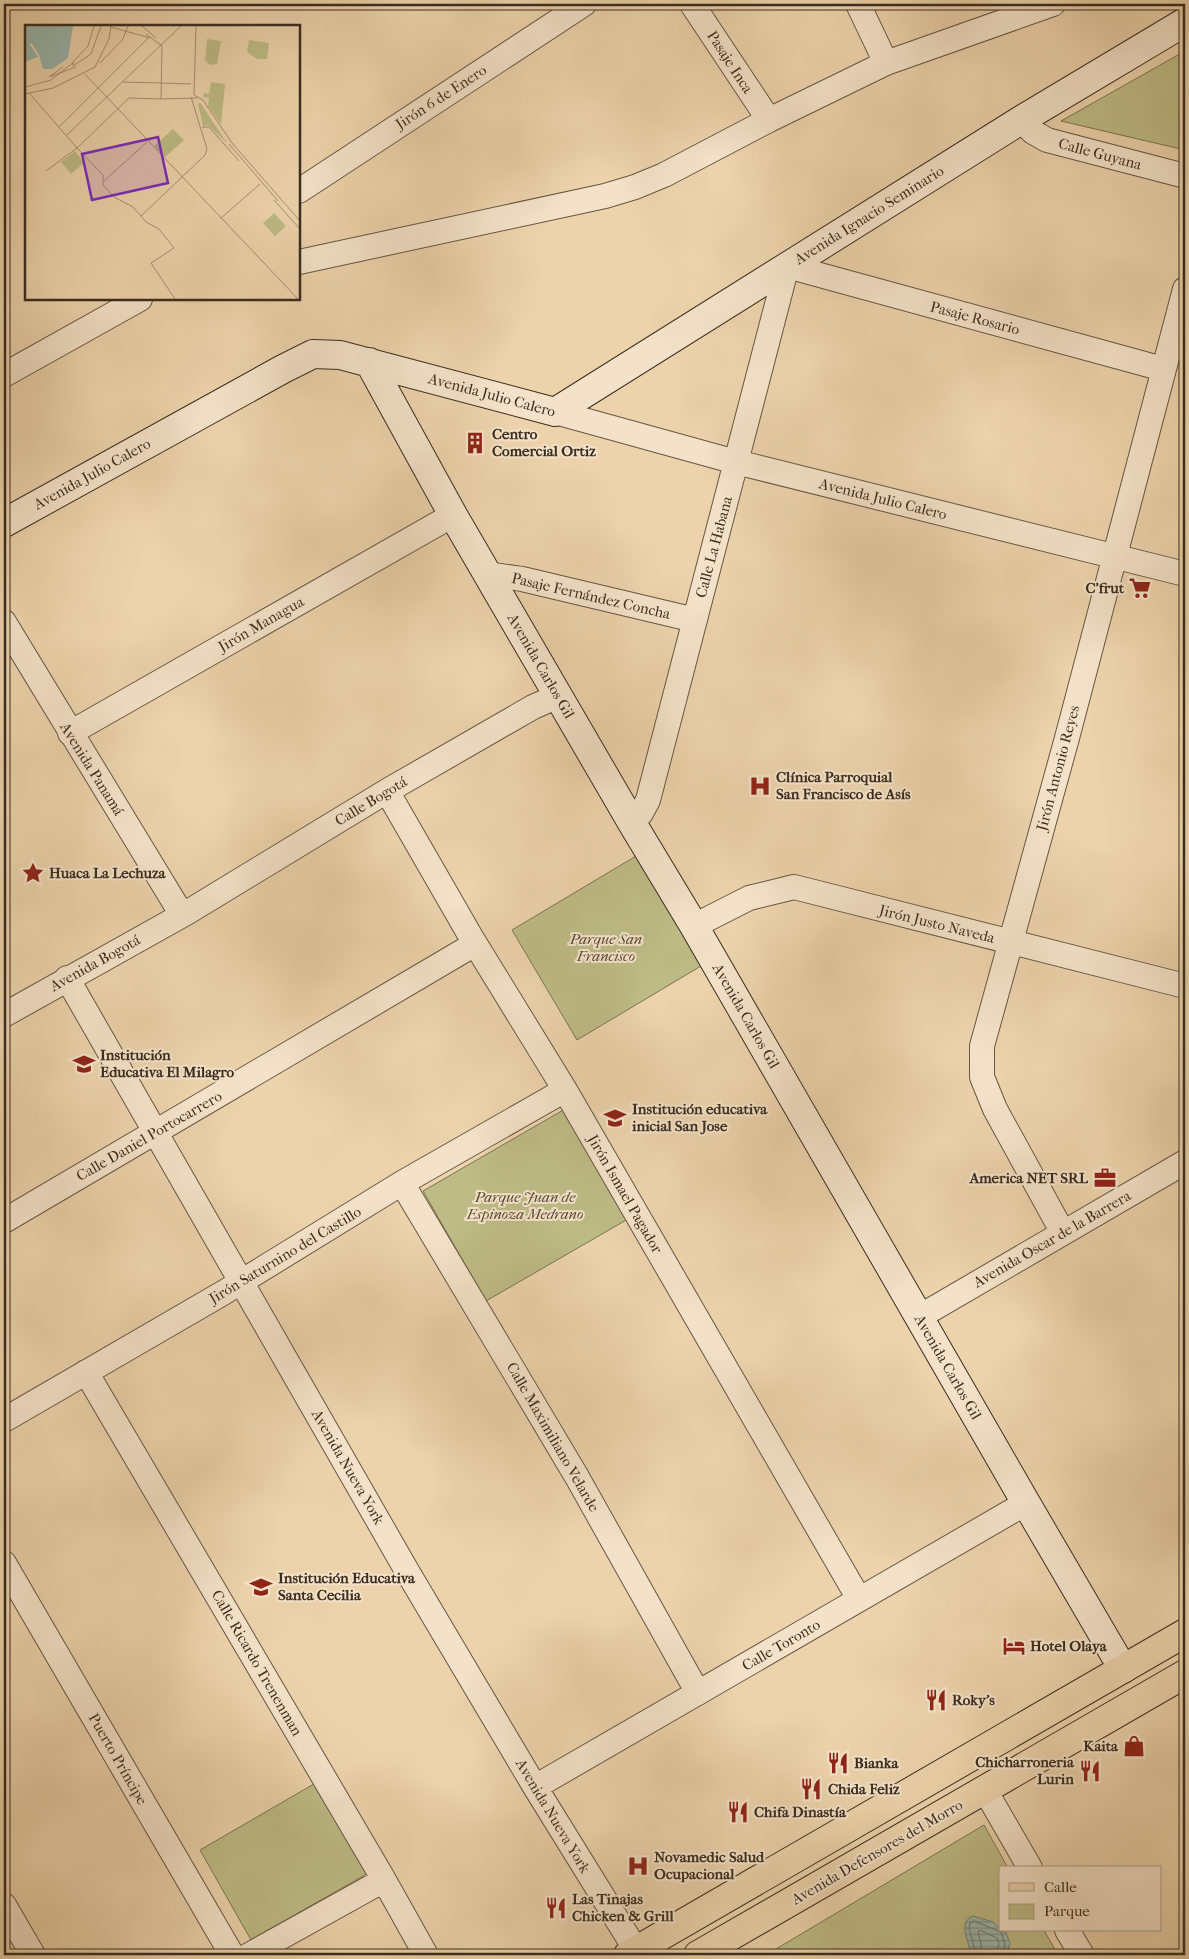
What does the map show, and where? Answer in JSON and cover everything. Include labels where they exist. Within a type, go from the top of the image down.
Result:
[{"type":"main road","points":[[634,1954],[1185,1633]]},
{"type":"main road","name":"Avenida Defensores del Morro","points":[[698,1955],[1185,1674]]},
{"type":"street","name":"Jirón 6 de Enero","points":[[300,190],[584,4]]},
{"type":"street","name":"Pasaje Inca","points":[[692,4],[769,120]]},
{"type":"street","points":[[858,4],[886,63]]},
{"type":"street","points":[[300,262],[605,196],[635,187],[664,175],[769,120],[886,63],[1053,4]]},
{"type":"street","name":"Avenida Ignacio Seminario","points":[[555,412],[1021,120],[1185,22]]},
{"type":"street","name":"Calle Guyana","points":[[1021,120],[1033,132],[1047,140],[1185,176]]},
{"type":"street","name":"Pasaje Rosario","points":[[787,266],[1163,369]]},
{"type":"street","name":"Calle La Habana","points":[[632,824],[648,800],[787,266]]},
{"type":"street","name":"Jirón Antonio Reyes","points":[[1063,1233],[995,1109],[982,1077],[982,1046],[1067,738],[1185,289]]},
{"type":"street","points":[[4,375],[138,300]]},
{"type":"street","name":"Avenida Julio Calero","points":[[4,523],[313,354],[340,355],[736,462],[1185,574]]},
{"type":"street","name":"Avenida Carlos Gil","points":[[369,362],[487,574],[632,824],[694,926],[1123,1669]]},
{"type":"street","name":"Jirón Managua","points":[[70,733],[453,515]]},
{"type":"street","name":"Pasaje Fernández Concha","points":[[487,574],[522,579],[695,620]]},
{"type":"street","name":"Avenida Panamá","points":[[4,622],[70,733],[185,914]]},
{"type":"street","name":"Calle Bogotá","points":[[185,914],[387,791],[533,708],[558,696]]},
{"type":"street","name":"Jirón Ismael Pagador","points":[[387,791],[475,944],[565,1090],[859,1599]]},
{"type":"street","name":"Jirón Justo Naveda","points":[[694,926],[748,898],[794,887],[1185,986]]},
{"type":"street","name":"Avenida Bogotá","points":[[4,1015],[67,978],[185,914]]},
{"type":"street","name":"Calle Daniel Portocarrero","points":[[4,1221],[475,944]]},
{"type":"street","name":"Avenida Nueva York","points":[[67,978],[408,1571],[634,1954]]},
{"type":"street","name":"Jirón Saturnino del Castillo","points":[[4,1420],[222,1293],[402,1184],[565,1090]]},
{"type":"street","name":"Avenida Oscar de la Barrera","points":[[919,1317],[1185,1162]]},
{"type":"street","name":"Calle Maximiliano Velarde","points":[[402,1184],[577,1477],[698,1693]]},
{"type":"street","name":"Calle Ricardo Trenenman","points":[[86,1372],[384,1880],[426,1955]]},
{"type":"street","name":"Calle Toronto","points":[[535,1787],[1026,1503]]},
{"type":"street","name":"Puerto Príncipe","points":[[4,1563],[232,1955]]},
{"type":"street","points":[[985,1790],[1029,1866]]},
{"type":"street","points":[[249,1955],[384,1880]]},
{"type":"street","points":[[4,1905],[33,1955]]},
{"type":"street","points":[[1068,1932],[1082,1955]]},
{"type":"green space","points":[[1185,51],[1185,150],[1061,121]]},
{"type":"green space","name":"Parque San Francisco","points":[[636,856],[701,966],[577,1040],[512,930]]},
{"type":"green space","name":"Parque Juan de Espinoza Medrano","points":[[565,1109],[628,1219],[486,1301],[423,1191]]},
{"type":"green space","points":[[319,1781],[370,1872],[251,1940],[200,1850]]},
{"type":"green space","points":[[984,1825],[1007,1866],[999,1866],[999,1932],[1045,1932],[1058,1955],[766,1955]]},
{"type":"water","points":[[973,1916],[993,1922],[999,1927],[999,1932],[1006,1933],[1010,1943],[1007,1955],[970,1955],[965,1933],[968,1919]]},
{"type":"place","name":"Centro Comercial Ortiz","points":[[475,443]]},
{"type":"place","name":"C'frut","points":[[1140,588]]},
{"type":"place","name":"Clínica Parroquial San Francisco de Asís","points":[[760,786]]},
{"type":"place","name":"Huaca La Lechuza","points":[[33,873]]},
{"type":"place","name":"Institución Educativa El Milagro","points":[[84,1064]]},
{"type":"place","name":"Institución educativa inicial San Jose","points":[[615,1118]]},
{"type":"place","name":"America NET SRL","points":[[1105,1178]]},
{"type":"place","name":"Institución Educativa Santa Cecilia","points":[[261,1587]]},
{"type":"place","name":"Hotel Olaya","points":[[1014,1646]]},
{"type":"place","name":"Roky's","points":[[936,1700]]},
{"type":"place","name":"Kaita","points":[[1134,1746]]},
{"type":"place","name":"Bianka","points":[[838,1763]]},
{"type":"place","name":"Chicharroneria Lurin","points":[[1090,1771]]},
{"type":"place","name":"Chida Feliz","points":[[811,1789]]},
{"type":"place","name":"Chifa Dinastía","points":[[738,1812]]},
{"type":"place","name":"Novamedic Salud Ocupacional","points":[[638,1866]]},
{"type":"place","name":"Las Tinajas Chicken & Grill","points":[[556,1908]]}]
